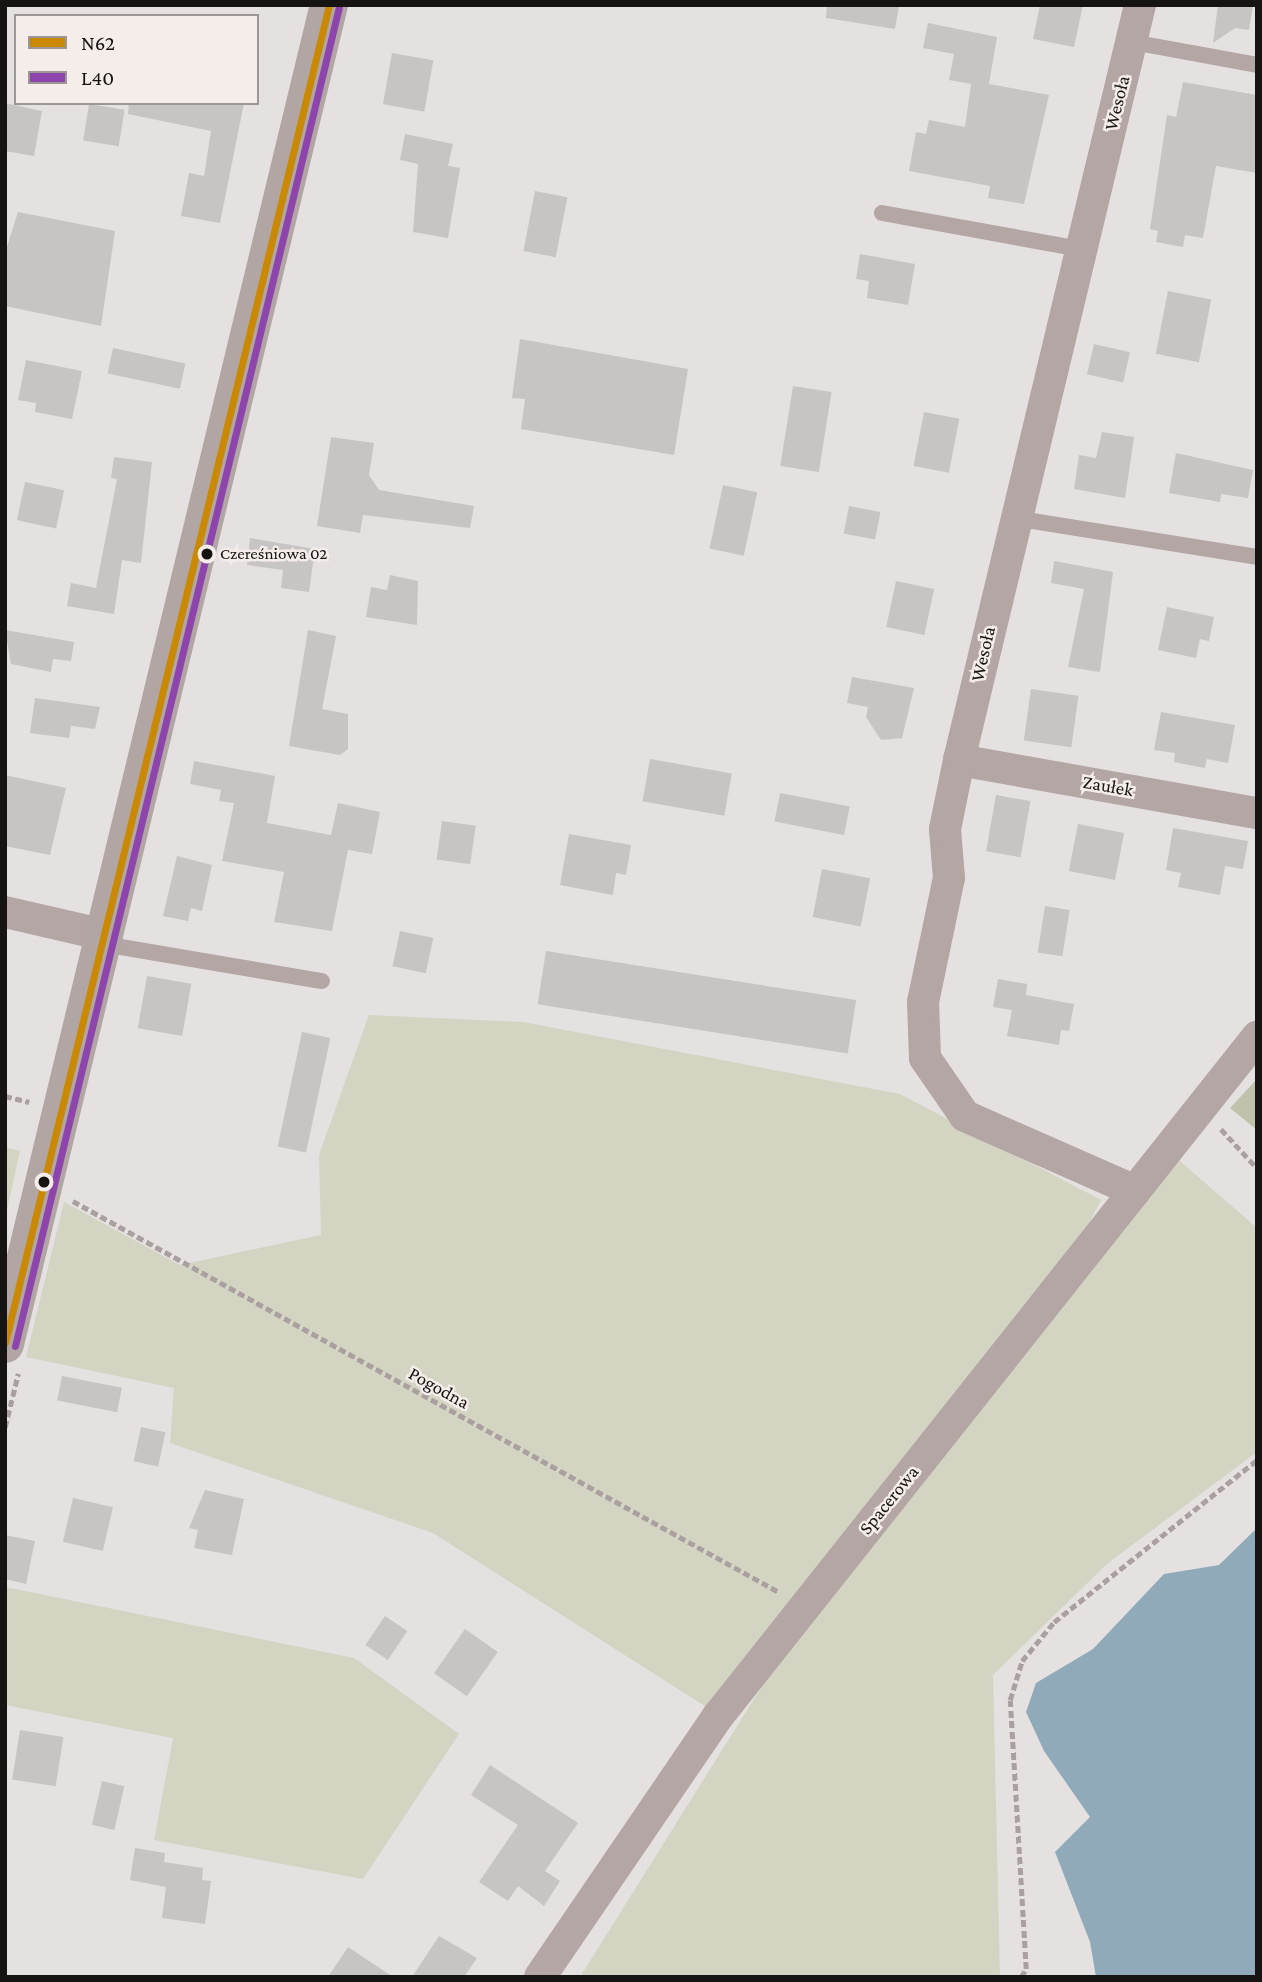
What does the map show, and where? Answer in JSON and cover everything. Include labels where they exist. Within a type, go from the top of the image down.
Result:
[{"type":"street","points":[[5,1344],[329,5]]},
{"type":"street","name":"Wesoła","points":[[1135,1191],[965,1116],[925,1058],[923,1002],[949,878],[945,829],[959,760],[1014,518],[1140,5]]},
{"type":"street","name":"Zaułek","points":[[959,760],[1257,813]]},
{"type":"street","points":[[5,912],[104,939]]},
{"type":"street","name":"Spacerowa","points":[[540,1977],[719,1715],[1257,1037]]},
{"type":"lane","points":[[1132,42],[1257,65]]},
{"type":"lane","points":[[882,212],[1081,249]]},
{"type":"lane","points":[[1014,518],[1257,557]]},
{"type":"lane","points":[[104,939],[322,981]]},
{"type":"path","points":[[5,1096],[36,1103]]},
{"type":"path","points":[[1200,1106],[1257,1168]]},
{"type":"path","name":"Pogodna","points":[[60,1194],[804,1606]]},
{"type":"path","points":[[1021,1977],[1026,1969],[1010,1700],[1022,1661],[1054,1622],[1257,1461]]},
{"type":"green space","points":[[369,1015],[523,1022],[900,1094],[1101,1200],[1076,1248],[711,1710],[433,1533],[170,1443],[174,1388],[26,1357],[64,1202],[180,1265],[321,1235],[319,1155]]},
{"type":"green space","points":[[1257,1079],[1257,1130],[1230,1108]]},
{"type":"green space","points":[[5,1147],[20,1151],[5,1219]]},
{"type":"green space","points":[[1174,1156],[1257,1228],[1257,1452],[1108,1563],[993,1675],[1000,1977],[580,1977],[789,1643]]},
{"type":"green space","points":[[5,1587],[354,1658],[459,1734],[363,1879],[154,1840],[173,1738],[5,1705]]},
{"type":"water","points":[[1257,1528],[1257,1977],[1096,1977],[1090,1942],[1055,1852],[1090,1817],[1044,1751],[1026,1712],[1036,1683],[1093,1649],[1164,1574],[1219,1565]]},
{"type":"building","points":[[827,5],[899,5],[895,29],[826,18]]},
{"type":"building","points":[[1040,5],[1083,5],[1074,47],[1033,39]]},
{"type":"building","points":[[1218,5],[1253,5],[1249,30],[1235,28],[1213,43]]},
{"type":"building","points":[[928,23],[997,37],[989,84],[1049,95],[1024,204],[988,198],[990,186],[909,171],[916,132],[926,134],[929,120],[965,127],[971,84],[949,80],[954,54],[923,48]]},
{"type":"building","points":[[392,53],[433,60],[424,112],[383,104]]},
{"type":"building","points":[[1183,82],[1257,95],[1257,173],[1216,166],[1203,238],[1185,235],[1183,247],[1156,242],[1158,231],[1150,229],[1167,115],[1176,117]]},
{"type":"building","points":[[5,103],[42,111],[34,156],[5,151]]},
{"type":"building","points":[[89,105],[125,110],[119,146],[83,141]]},
{"type":"building","points":[[129,105],[244,105],[220,223],[181,216],[189,173],[204,176],[211,131],[128,114]]},
{"type":"building","points":[[405,134],[453,144],[448,166],[460,168],[448,238],[413,232],[418,164],[400,160]]},
{"type":"building","points":[[535,191],[567,197],[556,257],[523,251]]},
{"type":"building","points":[[18,212],[115,231],[101,326],[5,306],[5,253]]},
{"type":"building","points":[[860,254],[915,264],[908,305],[867,298],[869,281],[856,279]]},
{"type":"building","points":[[1168,291],[1211,299],[1199,362],[1156,354]]},
{"type":"building","points":[[520,339],[688,369],[674,455],[521,429],[525,399],[512,398]]},
{"type":"building","points":[[1094,344],[1130,352],[1123,383],[1087,374]]},
{"type":"building","points":[[113,348],[185,363],[180,389],[108,373]]},
{"type":"building","points":[[26,360],[82,371],[72,419],[35,412],[36,403],[18,400]]},
{"type":"building","points":[[793,386],[832,392],[819,472],[780,466]]},
{"type":"building","points":[[924,412],[959,419],[949,473],[914,466]]},
{"type":"building","points":[[1102,432],[1134,437],[1125,498],[1074,489],[1079,455],[1096,458]]},
{"type":"building","points":[[331,437],[374,443],[369,475],[379,490],[474,506],[470,528],[363,515],[360,533],[317,526]]},
{"type":"building","points":[[1176,453],[1253,470],[1248,498],[1221,494],[1220,502],[1169,493]]},
{"type":"building","points":[[114,457],[152,462],[141,563],[122,560],[114,614],[67,606],[71,583],[96,588],[117,479],[111,478]]},
{"type":"building","points":[[25,482],[64,490],[56,528],[17,520]]},
{"type":"building","points":[[723,485],[757,492],[744,556],[709,549]]},
{"type":"building","points":[[849,506],[880,512],[875,540],[844,533]]},
{"type":"building","points":[[250,538],[315,549],[309,592],[281,588],[283,570],[247,565]]},
{"type":"building","points":[[1054,561],[1113,572],[1100,672],[1068,667],[1084,589],[1051,583]]},
{"type":"building","points":[[390,575],[418,581],[417,625],[366,617],[371,587],[387,590]]},
{"type":"building","points":[[896,581],[934,589],[924,635],[886,627]]},
{"type":"building","points":[[1167,607],[1214,617],[1209,641],[1200,639],[1196,658],[1158,650]]},
{"type":"building","points":[[5,630],[74,642],[71,661],[53,659],[51,672],[11,664]]},
{"type":"building","points":[[308,630],[336,636],[322,709],[348,714],[348,749],[340,755],[289,746]]},
{"type":"building","points":[[852,677],[914,688],[902,738],[881,740],[866,717],[868,707],[847,703]]},
{"type":"building","points":[[1031,689],[1079,696],[1071,747],[1024,740]]},
{"type":"building","points":[[35,698],[100,707],[95,729],[71,726],[69,738],[30,733]]},
{"type":"building","points":[[1161,712],[1235,725],[1228,763],[1207,759],[1205,768],[1174,762],[1175,753],[1154,750]]},
{"type":"building","points":[[650,759],[732,773],[724,816],[643,801]]},
{"type":"building","points":[[194,761],[275,776],[267,823],[331,835],[338,803],[380,812],[372,854],[348,850],[332,931],[274,922],[284,872],[222,861],[234,803],[219,801],[221,790],[190,784]]},
{"type":"building","points":[[5,775],[66,788],[50,855],[5,846]]},
{"type":"building","points":[[780,793],[850,807],[844,835],[774,821]]},
{"type":"building","points":[[996,795],[1030,801],[1021,857],[986,851]]},
{"type":"building","points":[[442,821],[476,826],[470,864],[437,860]]},
{"type":"building","points":[[1078,824],[1124,833],[1115,880],[1069,871]]},
{"type":"building","points":[[1173,828],[1248,841],[1243,869],[1225,866],[1220,895],[1178,887],[1181,873],[1166,870]]},
{"type":"building","points":[[569,834],[631,845],[626,875],[616,873],[613,895],[560,885]]},
{"type":"building","points":[[177,856],[212,865],[202,911],[191,908],[188,921],[163,916]]},
{"type":"building","points":[[822,869],[870,878],[861,926],[813,917]]},
{"type":"building","points":[[1045,906],[1070,910],[1062,956],[1038,952]]},
{"type":"building","points":[[400,931],[433,938],[426,973],[393,966]]},
{"type":"building","points":[[546,951],[856,1000],[848,1053],[538,1004]]},
{"type":"building","points":[[147,976],[191,984],[182,1036],[138,1028]]},
{"type":"building","points":[[998,979],[1027,984],[1026,995],[1074,1004],[1069,1031],[1061,1030],[1059,1045],[1007,1036],[1012,1010],[993,1007]]},
{"type":"building","points":[[302,1032],[330,1038],[306,1152],[278,1146]]},
{"type":"building","points":[[62,1376],[122,1388],[117,1412],[57,1401]]},
{"type":"building","points":[[141,1427],[165,1432],[158,1466],[134,1461]]},
{"type":"building","points":[[205,1490],[244,1499],[232,1555],[194,1548],[198,1530],[189,1528]]},
{"type":"building","points":[[73,1498],[113,1507],[103,1551],[63,1542]]},
{"type":"building","points":[[5,1535],[35,1541],[26,1584],[5,1579]]},
{"type":"building","points":[[385,1616],[407,1631],[388,1660],[365,1645]]},
{"type":"building","points":[[465,1629],[498,1652],[467,1696],[434,1673]]},
{"type":"building","points":[[20,1730],[63,1737],[56,1786],[12,1779]]},
{"type":"building","points":[[490,1765],[578,1823],[545,1871],[560,1881],[544,1906],[518,1886],[508,1901],[479,1882],[518,1825],[471,1795]]},
{"type":"building","points":[[102,1781],[124,1786],[114,1830],[92,1825]]},
{"type":"building","points":[[135,1848],[165,1853],[164,1862],[203,1868],[202,1880],[211,1881],[205,1924],[162,1918],[166,1887],[130,1880]]},
{"type":"building","points":[[439,1936],[477,1958],[464,1977],[412,1977]]},
{"type":"building","points":[[348,1947],[393,1977],[328,1977]]},
{"type":"transit line","name":"N62","points":[[5,1343],[329,5]]},
{"type":"transit line","name":"L40","points":[[15,1346],[339,7]]},
{"type":"place","name":"Czereśniowa 02","points":[[207,554]]}]
